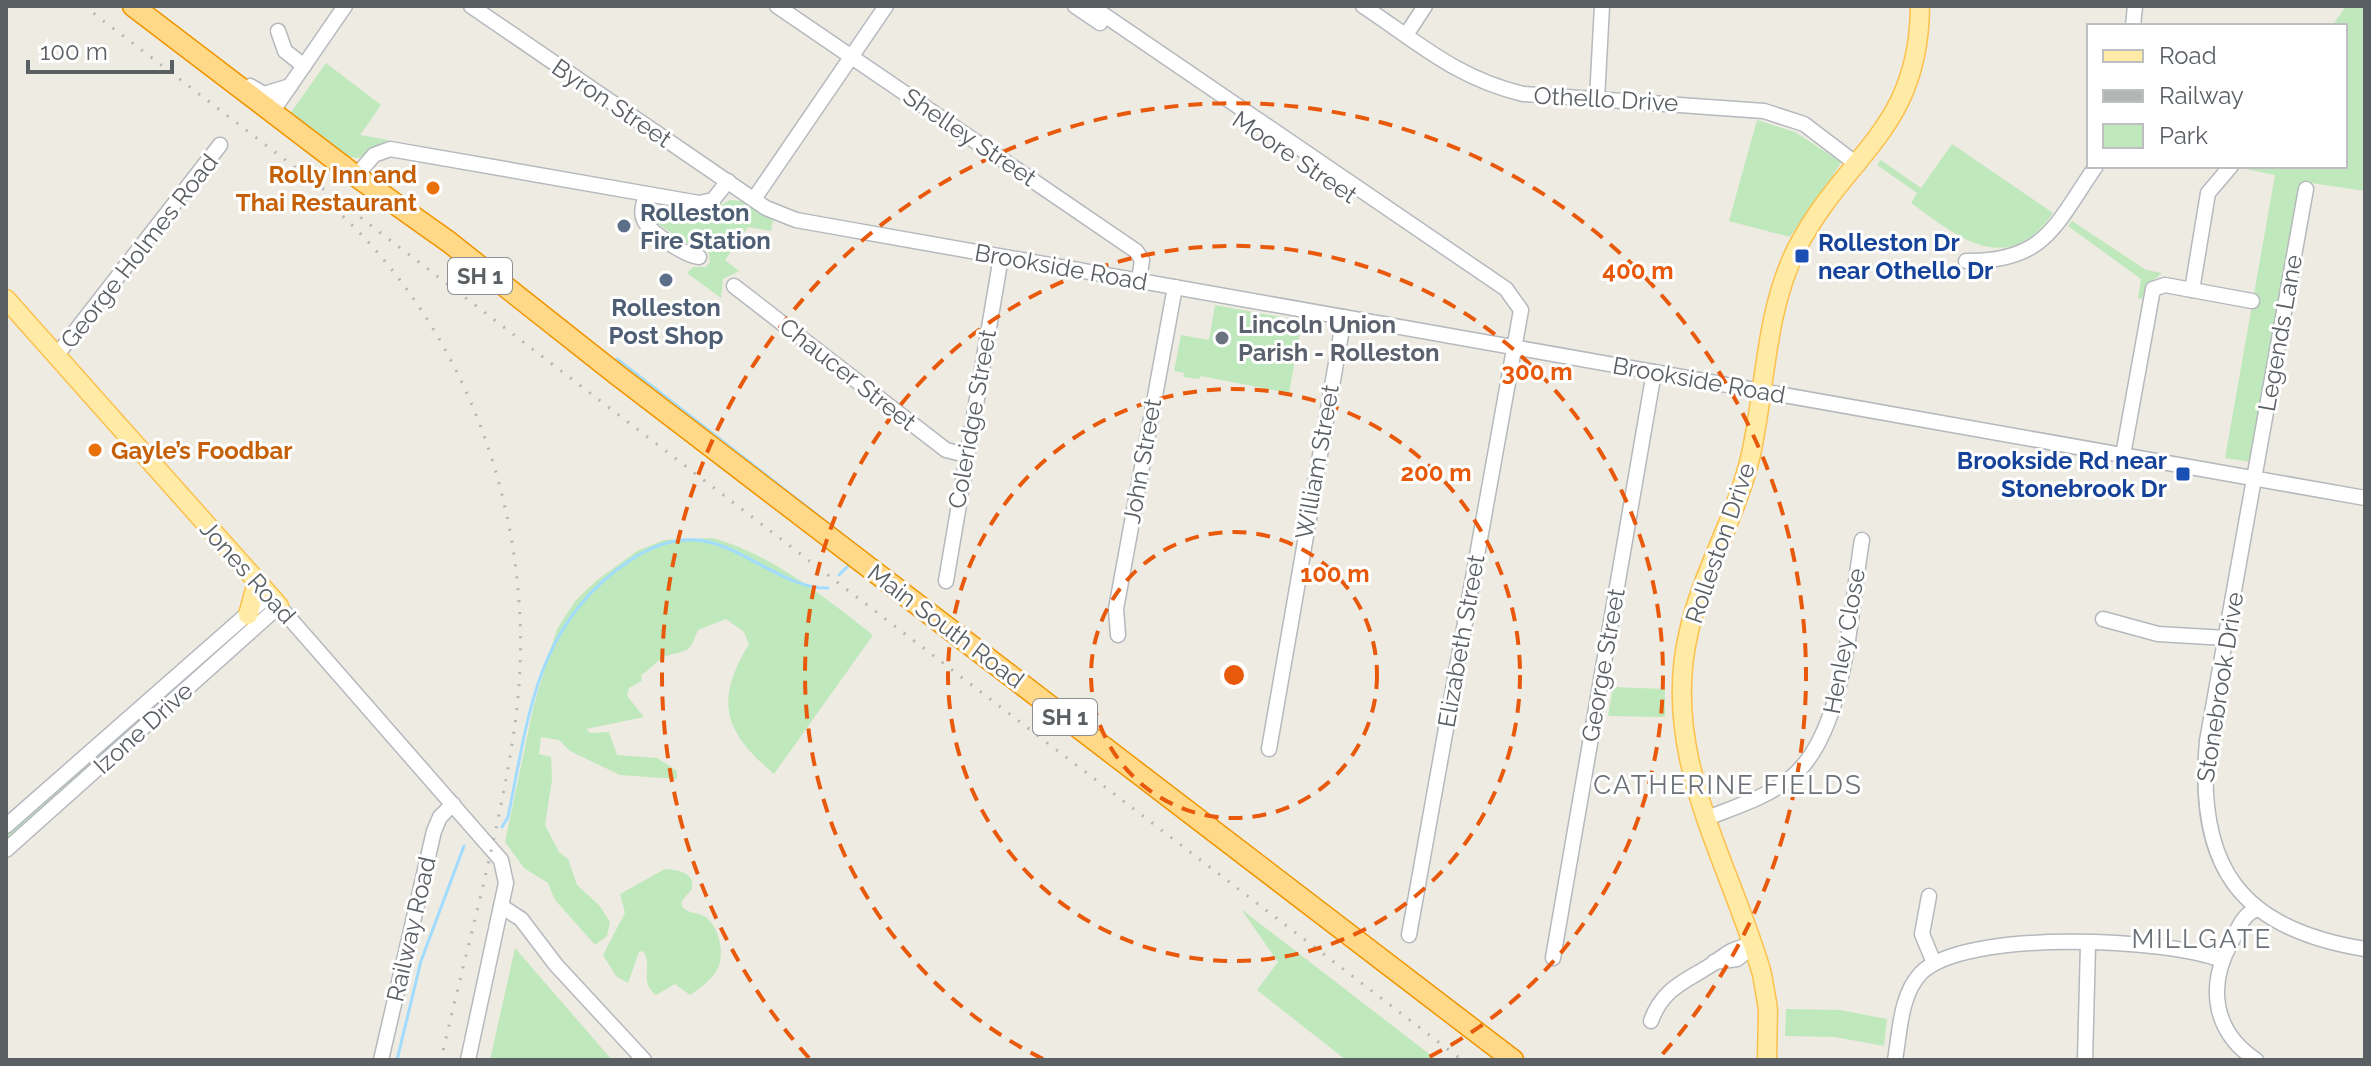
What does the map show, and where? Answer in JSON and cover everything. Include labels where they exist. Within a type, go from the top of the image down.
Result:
[{"type":"highway","name":"Main South Road","points":[[139,10],[356,176],[533,305],[570,339],[1513,1060]]},
{"type":"main road","name":"Rolleston Drive","points":[[1767,1060],[1768,1009],[1753,946],[1705,819],[1684,744],[1680,701],[1683,658],[1696,604],[1743,484],[1777,306],[1791,260],[1819,210],[1883,133],[1904,94],[1916,54],[1920,6]]},
{"type":"main road","name":"Jones Road","points":[[6,299],[269,594]]},
{"type":"main road","points":[[248,615],[269,594]]},
{"type":"street","points":[[272,112],[345,6]]},
{"type":"street","name":"Byron Street","points":[[471,6],[754,199]]},
{"type":"street","name":"Shelley Street","points":[[777,6],[1136,251],[1142,263],[1139,281]]},
{"type":"street","points":[[754,199],[886,6]]},
{"type":"street","name":"Moore Street","points":[[1075,6],[1500,296],[1518,304]]},
{"type":"street","name":"Moore Street","points":[[1091,6],[1506,289],[1518,304]]},
{"type":"street","name":"Othello Drive","points":[[1363,6],[1451,69],[1488,86],[1523,94],[1764,111],[1804,124],[1858,165]]},
{"type":"street","points":[[1406,35],[1425,6]]},
{"type":"street","points":[[1597,99],[1602,6]]},
{"type":"street","points":[[139,10],[164,20],[260,93],[290,86]]},
{"type":"street","points":[[278,31],[285,51],[304,66]]},
{"type":"street","name":"George Holmes Road","points":[[56,356],[220,145]]},
{"type":"street","points":[[356,176],[374,155],[395,150],[703,203],[716,197],[728,181]]},
{"type":"street","points":[[1966,261],[2009,258],[2035,247],[2053,228],[2095,168]]},
{"type":"street","points":[[2192,290],[2208,193],[2229,168]]},
{"type":"street","name":"Legends Lane","points":[[2255,478],[2306,189]]},
{"type":"street","points":[[646,194],[645,223],[686,254],[699,257]]},
{"type":"street","name":"Brookside Road","points":[[754,199],[796,220],[2365,498]]},
{"type":"street","name":"Coleridge Street","points":[[946,581],[1001,257]]},
{"type":"street","points":[[2123,455],[2153,289],[2162,285],[2252,301]]},
{"type":"street","name":"Chaucer Street","points":[[734,286],[946,450],[966,455]]},
{"type":"street","name":"John Street","points":[[1118,635],[1116,609],[1175,287]]},
{"type":"street","points":[[1514,347],[1522,313],[1518,304]]},
{"type":"street","name":"William Street","points":[[1269,749],[1344,317]]},
{"type":"street","name":"Elizabeth Street","points":[[1409,935],[1514,347]]},
{"type":"street","name":"George Street","points":[[1553,958],[1654,372]]},
{"type":"street","name":"Stonebrook Drive","points":[[2255,478],[2207,741],[2203,799],[2210,833],[2235,884],[2258,909],[2295,932],[2365,949]]},
{"type":"street","name":"Henley Close","points":[[1705,819],[1778,787],[1794,775],[1818,746],[1833,710],[1862,540]]},
{"type":"street","name":"Jones Road","points":[[269,594],[490,846],[506,873],[468,1060]]},
{"type":"street","name":"Izone Drive","points":[[6,850],[269,594]]},
{"type":"street","name":"Izone Drive","points":[[6,826],[248,615]]},
{"type":"street","points":[[2103,619],[2158,634],[2226,638]]},
{"type":"street","name":"Railway Road","points":[[381,1060],[434,831],[440,817],[453,804]]},
{"type":"street","points":[[1929,896],[1922,934],[1934,963]]},
{"type":"street","points":[[501,906],[521,919],[556,965],[644,1060]]},
{"type":"street","points":[[2256,1060],[2237,1045],[2220,1019],[2215,992],[2221,960],[2234,937],[2251,924],[2258,909]]},
{"type":"street","points":[[1895,1060],[1907,996],[1915,979],[1934,963],[1966,951],[2007,944],[2088,945],[2184,949],[2221,960]]},
{"type":"street","points":[[2085,1060],[2088,945]]},
{"type":"street","points":[[1651,1021],[1661,999],[1673,987],[1733,950],[1753,946]]},
{"type":"green space","points":[[2346,6],[2365,6],[2365,191],[2305,182],[2252,462],[2225,458],[2275,175],[2240,168],[2347,168],[2347,24],[2333,24]]},
{"type":"green space","points":[[326,63],[381,105],[360,135],[388,140],[359,158],[348,157],[290,114]]},
{"type":"green space","points":[[1757,120],[1795,132],[1841,162],[1790,237],[1729,221]]},
{"type":"green space","points":[[1952,144],[2053,213],[2036,233],[2018,244],[2001,248],[1983,246],[1965,239],[1911,203],[1917,193],[1877,165],[1881,160],[1921,188]]},
{"type":"green space","points":[[730,200],[741,201],[773,220],[771,231],[748,227],[725,260],[739,271],[723,279],[721,298],[687,273],[693,267],[706,267],[710,262],[708,248],[700,244],[693,247],[652,220],[650,211],[659,205],[709,212]]},
{"type":"green space","points":[[2072,221],[2146,270],[2162,273],[2150,283],[2144,299],[2138,298],[2141,279],[2068,226]]},
{"type":"green space","points":[[1215,305],[1302,321],[1289,393],[1201,376],[1199,379],[1183,377],[1184,373],[1174,371],[1181,335],[1209,340]]},
{"type":"green space","points":[[713,538],[735,545],[777,566],[873,635],[774,774],[744,744],[730,715],[728,699],[731,682],[749,644],[744,632],[726,619],[698,630],[687,650],[663,657],[641,675],[642,681],[629,688],[627,696],[644,717],[586,729],[590,733],[609,732],[617,755],[657,758],[677,771],[677,779],[620,775],[570,751],[559,740],[541,737],[539,754],[551,757],[552,780],[545,825],[559,852],[568,859],[577,885],[599,905],[610,922],[607,936],[595,945],[555,900],[548,883],[524,868],[505,842],[534,704],[557,629],[576,600],[597,580],[637,551],[664,540]]},
{"type":"green space","points":[[251,621],[253,623],[6,842],[6,832]]},
{"type":"green space","points":[[1613,687],[1665,689],[1665,717],[1608,716]]},
{"type":"green space","points":[[665,869],[680,871],[691,879],[692,889],[681,902],[683,908],[706,917],[714,927],[721,949],[716,972],[690,995],[675,984],[656,995],[648,984],[643,951],[639,952],[628,983],[616,976],[603,955],[625,913],[620,894]]},
{"type":"green space","points":[[1241,909],[1437,1060],[1346,1060],[1257,990],[1278,962]]},
{"type":"green space","points":[[515,948],[612,1060],[490,1060]]},
{"type":"green space","points":[[1786,1009],[1840,1010],[1887,1019],[1884,1046],[1835,1037],[1785,1036]]},
{"type":"waterway","points":[[617,359],[861,549]]},
{"type":"waterway","points":[[502,827],[508,817],[531,708],[555,643],[573,613],[598,586],[629,561],[667,543],[698,540],[724,547],[799,583],[828,588]]},
{"type":"waterway","points":[[839,575],[849,565]]},
{"type":"waterway","points":[[397,1060],[421,961],[464,846]]},
{"type":"railway","points":[[84,6],[1462,1060]]},
{"type":"railway","points":[[334,208],[383,259],[425,316],[460,378],[487,444],[506,512],[517,582],[520,653],[515,724],[491,851],[441,1060]]},
{"type":"place","name":"Rolly Inn and Thai Restaurant","points":[[433,188]]},
{"type":"place","name":"Rolleston Fire Station","points":[[624,226]]},
{"type":"place","name":"Rolleston Dr near Othello Dr","points":[[1802,256]]},
{"type":"place","name":"Rolleston Post Shop","points":[[666,280]]},
{"type":"place","name":"Lincoln Union Parish - Rolleston","points":[[1222,338]]},
{"type":"place","name":"Gayle’s Foodbar","points":[[95,450]]},
{"type":"place","name":"Brookside Rd near Stonebrook Dr","points":[[2183,474]]},
{"type":"district","name":"CATHERINE FIELDS","points":[[1728,785]]},
{"type":"district","name":"MILLGATE","points":[[2202,939]]}]
